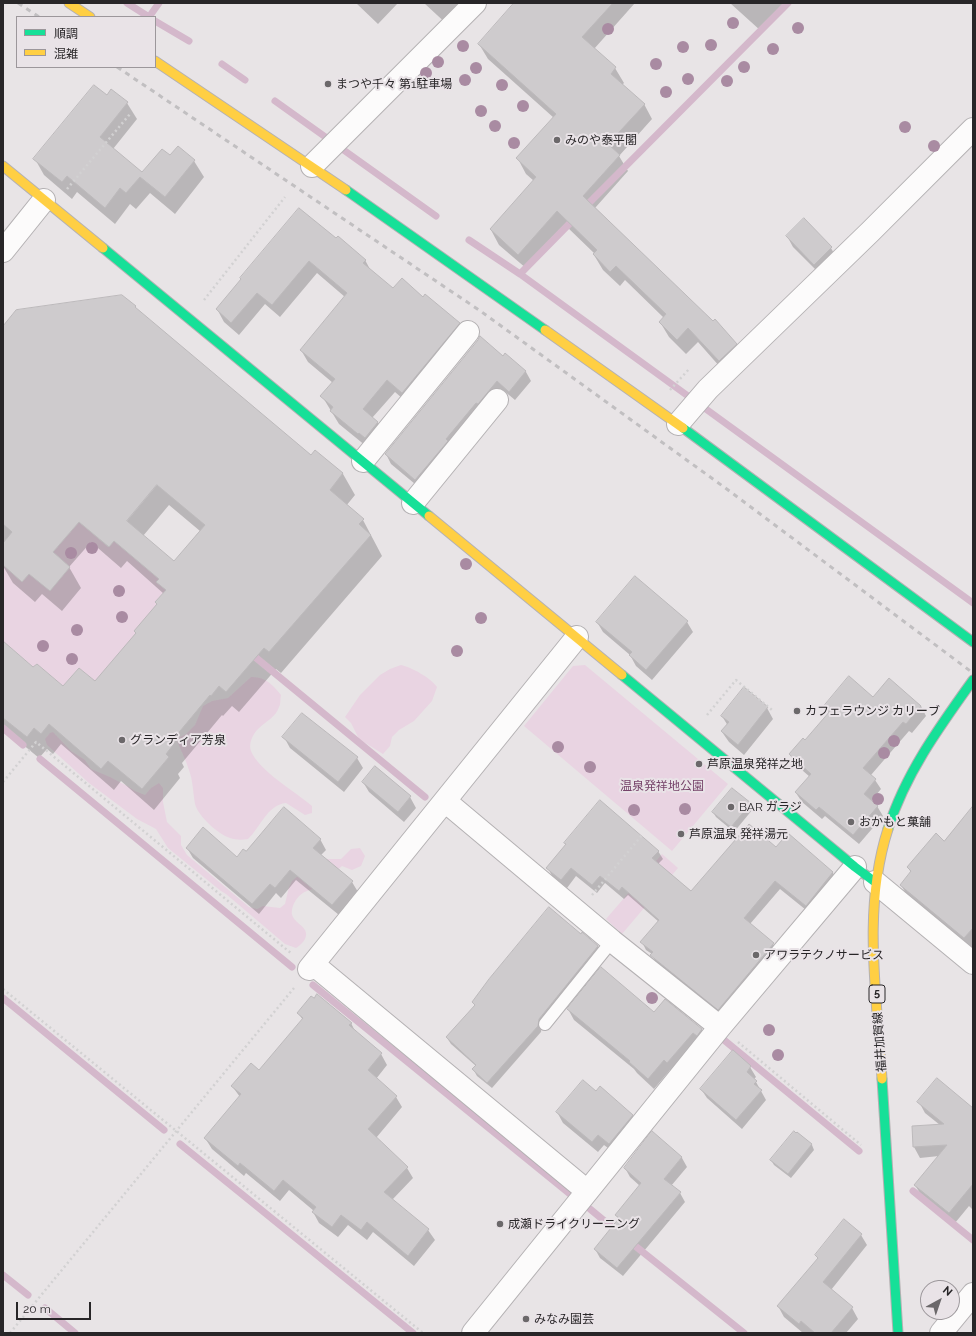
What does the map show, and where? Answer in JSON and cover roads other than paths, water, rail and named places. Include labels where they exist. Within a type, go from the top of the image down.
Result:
[{"type":"street","points":[[69,3],[88,16]]},
{"type":"street","points":[[312,166],[475,3]]},
{"type":"street","points":[[156,62],[684,417],[973,642]]},
{"type":"street","points":[[684,417],[708,389],[870,232],[973,129]]},
{"type":"street","points":[[3,166],[973,963]]},
{"type":"street","points":[[3,251],[48,203]]},
{"type":"street","points":[[363,461],[468,332]]},
{"type":"street","points":[[413,503],[497,400]]},
{"type":"street","points":[[577,637],[311,967],[587,1191]]},
{"type":"street","name":"福井加賀線","points":[[898,1333],[874,949],[875,882],[887,831],[907,784],[948,715],[973,680]]},
{"type":"street","points":[[445,801],[612,941],[720,1027]]},
{"type":"street","points":[[473,1333],[720,1027],[855,867]]},
{"type":"street","points":[[941,1333],[973,1294]]},
{"type":"lane","points":[[545,1024],[612,941]]},
{"type":"waterway","points":[[127,3],[147,16]]},
{"type":"waterway","points":[[150,16],[159,3]]},
{"type":"waterway","points":[[584,208],[788,3]]},
{"type":"waterway","points":[[156,22],[189,41]]},
{"type":"waterway","points":[[222,64],[245,80]]},
{"type":"waterway","points":[[275,101],[436,216]]},
{"type":"waterway","points":[[520,274],[576,217]]},
{"type":"waterway","points":[[469,240],[520,274],[973,603]]},
{"type":"waterway","points":[[249,652],[425,797]]},
{"type":"waterway","points":[[3,728],[23,745]]},
{"type":"waterway","points":[[40,759],[292,967]]},
{"type":"waterway","points":[[313,985],[570,1194]]},
{"type":"waterway","points":[[3,998],[164,1130]]},
{"type":"waterway","points":[[724,1040],[859,1151]]},
{"type":"waterway","points":[[180,1144],[413,1333]]},
{"type":"waterway","points":[[913,1191],[973,1240]]},
{"type":"waterway","points":[[590,1209],[619,1233]]},
{"type":"waterway","points":[[629,1241],[744,1333]]},
{"type":"waterway","points":[[3,1275],[28,1295]]},
{"type":"waterway","points":[[45,1308],[75,1333]]},
{"type":"railway","points":[[18,3],[38,16]]},
{"type":"railway","points":[[118,68],[479,310],[724,487],[973,673]]},
{"type":"place","name":"まつや千々 第1駐車場","points":[[328,84]]},
{"type":"place","name":"みのや泰平閣","points":[[557,140]]},
{"type":"place","name":"カフェラウンジ カリーブ","points":[[797,711]]},
{"type":"place","name":"グランディア芳泉","points":[[122,740]]},
{"type":"place","name":"芦原温泉発祥之地","points":[[699,764]]},
{"type":"place","name":"BAR ガラジ","points":[[731,807]]},
{"type":"place","name":"おかもと菓舗","points":[[851,822]]},
{"type":"place","name":"芦原温泉 発祥湯元","points":[[681,834]]},
{"type":"place","name":"アワラテクノサービス","points":[[756,955]]},
{"type":"place","name":"成瀬ドライクリーニング","points":[[500,1224]]},
{"type":"place","name":"みなみ園芸","points":[[526,1319]]},
{"type":"park label","name":"温泉発祥地公園","points":[[662,786]]}]
